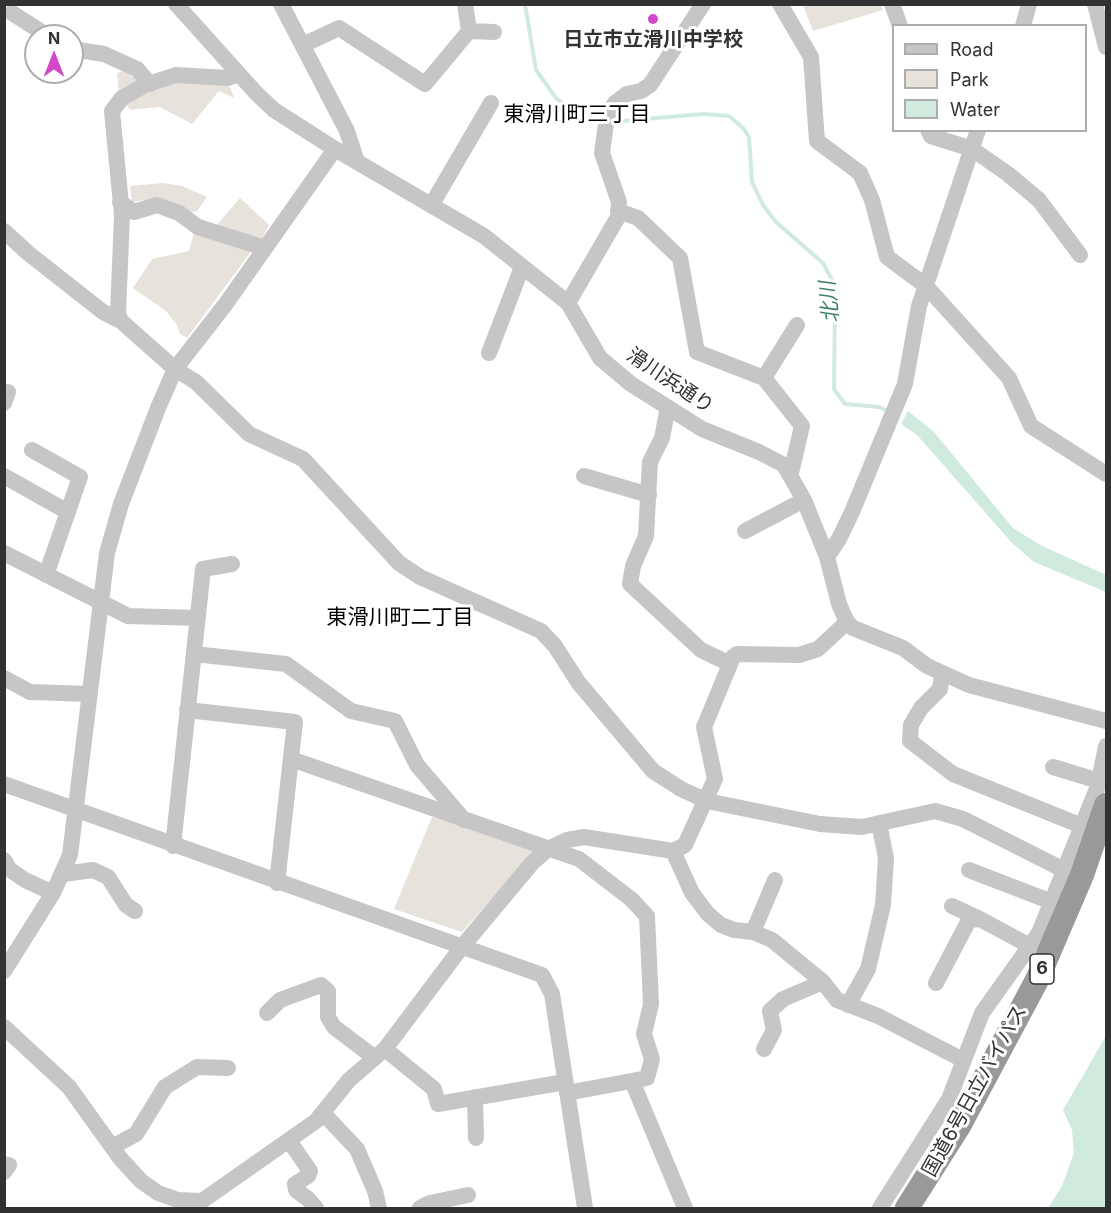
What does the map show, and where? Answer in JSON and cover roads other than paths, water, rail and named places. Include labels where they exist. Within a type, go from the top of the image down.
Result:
[{"type":"highway","name":"国道6号日立バイパス","points":[[907,1209],[959,1126],[1037,980],[1082,875],[1107,805]]},
{"type":"street","name":"滑川浜通り","points":[[176,4],[274,110],[335,149],[484,236],[568,303],[600,358],[702,429],[759,452],[784,465],[804,500],[827,558],[847,622]]},
{"type":"street","points":[[281,4],[347,131],[357,162]]},
{"type":"street","points":[[303,45],[339,28],[425,84],[469,32],[465,4]]},
{"type":"street","points":[[568,303],[618,217],[619,202],[602,153],[607,116],[615,103],[627,94],[641,91],[650,85],[703,4]]},
{"type":"street","points":[[780,4],[811,57],[817,141],[861,173],[872,201],[887,257],[926,286],[1009,378],[1031,426],[1107,474]]},
{"type":"street","points":[[892,4],[899,24]]},
{"type":"street","points":[[1012,24],[1017,4]]},
{"type":"street","points":[[1024,24],[1029,4]]},
{"type":"street","points":[[1095,4],[1106,42]]},
{"type":"street","points":[[12,13],[29,24]]},
{"type":"street","points":[[469,32],[494,33]]},
{"type":"street","points":[[84,52],[104,54],[138,69],[150,84]]},
{"type":"street","points":[[121,321],[118,314],[120,202],[112,111],[122,98],[150,84],[176,75],[228,78],[239,74]]},
{"type":"street","points":[[432,204],[491,103]]},
{"type":"street","points":[[929,132],[932,136],[972,149],[1008,174],[1039,201],[1080,255]]},
{"type":"street","points":[[827,558],[839,539],[899,399],[919,306],[977,132]]},
{"type":"street","points":[[4,971],[53,893],[70,855],[107,553],[121,504],[175,369],[335,149]]},
{"type":"street","points":[[120,202],[134,212],[157,206],[179,213],[198,227],[265,248]]},
{"type":"street","points":[[618,211],[638,218],[680,258],[690,325],[697,352],[764,378],[802,426],[790,473]]},
{"type":"street","points":[[4,231],[28,253],[103,312],[121,321],[175,369],[196,382],[249,434],[303,459],[399,563],[420,577],[541,631],[555,646],[578,682],[653,771],[681,789],[707,801],[820,824],[862,827],[935,811],[963,819],[1064,870]]},
{"type":"street","points":[[489,353],[522,267]]},
{"type":"street","points":[[764,378],[797,325]]},
{"type":"street","points":[[668,407],[662,438],[650,462],[646,536],[633,566],[630,584],[701,650],[730,664]]},
{"type":"street","points":[[32,450],[80,477],[46,575]]},
{"type":"street","points":[[4,476],[68,512]]},
{"type":"street","points":[[585,476],[649,495]]},
{"type":"street","points":[[746,531],[804,500]]},
{"type":"street","points":[[4,553],[128,616],[198,618]]},
{"type":"street","points":[[173,846],[203,569],[232,564]]},
{"type":"street","points":[[4,1027],[69,1087],[112,1147],[141,1181],[178,1204],[202,1201],[290,1142],[323,1113],[348,1080],[380,1054],[461,948],[532,863],[548,849],[567,840],[584,837],[673,851],[685,845],[707,801],[715,779],[704,727],[736,654],[798,655],[818,649],[847,622],[852,628],[903,648],[942,675],[969,685],[1107,721]]},
{"type":"street","points":[[194,654],[286,664],[351,711],[395,721],[417,765],[464,820]]},
{"type":"street","points":[[942,675],[940,689],[921,708],[911,725],[910,741],[953,774],[1082,826]]},
{"type":"street","points":[[4,678],[30,693],[90,694]]},
{"type":"street","points":[[188,710],[294,722],[277,883]]},
{"type":"street","points":[[880,1209],[949,1099],[982,1013],[1039,933],[1100,781],[1107,746]]},
{"type":"street","points":[[267,1013],[280,1000],[321,985],[328,991],[328,1017],[334,1028],[434,1089],[438,1104],[475,1097],[647,1078],[652,1059],[644,1034],[651,1004],[647,916],[631,899],[579,860],[291,759]]},
{"type":"street","points":[[1053,767],[1100,781]]},
{"type":"street","points":[[4,784],[277,883],[542,975],[552,994],[585,1209]]},
{"type":"street","points":[[848,1005],[868,969],[883,905],[886,858],[879,823]]},
{"type":"street","points":[[673,851],[692,893],[708,915],[721,925],[734,930],[753,932],[772,940],[823,982],[837,1000],[878,1016],[963,1060]]},
{"type":"street","points":[[4,860],[9,869],[25,880],[53,893]]},
{"type":"street","points":[[63,874],[93,870],[108,877],[126,905],[135,910]]},
{"type":"street","points":[[969,870],[1052,902]]},
{"type":"street","points":[[753,932],[775,880]]},
{"type":"street","points":[[952,906],[1030,946]]},
{"type":"street","points":[[936,983],[969,920],[980,920]]},
{"type":"street","points":[[764,1049],[774,1030],[770,1011],[772,1008],[783,999],[823,982]]},
{"type":"street","points":[[112,1147],[136,1134],[165,1087],[197,1067],[228,1068]]},
{"type":"street","points":[[632,1081],[685,1209]]},
{"type":"street","points":[[475,1097],[476,1138]]},
{"type":"street","points":[[323,1113],[357,1149],[375,1191],[379,1209]]},
{"type":"street","points":[[290,1142],[310,1171],[308,1176],[295,1184],[296,1190],[308,1198],[316,1209]]},
{"type":"street","points":[[4,1164],[9,1165],[4,1172]]},
{"type":"street","points":[[420,1209],[430,1203],[468,1195]]},
{"type":"water","points":[[908,411],[934,432],[1013,528],[1040,545],[1106,575],[1106,592],[1034,562],[1012,543],[917,435],[901,424]]},
{"type":"water","points":[[1106,1036],[1106,1208],[1048,1208],[1062,1186],[1074,1153],[1072,1130],[1063,1110]]},
{"type":"waterway","name":"北川","points":[[525,4],[536,70],[556,98],[580,118],[603,122]]},
{"type":"waterway","name":"北川","points":[[610,122],[703,114],[729,116],[743,128],[749,137],[752,182],[763,205],[776,222],[823,263],[832,280],[835,303],[834,389],[845,404],[879,407],[890,412]]},
{"type":"place","name":"日立市立滑川中学校","points":[[653,19]]},
{"type":"district","name":"東滑川町三丁目","points":[[577,115]]},
{"type":"district","name":"東滑川町二丁目","points":[[400,618]]}]
